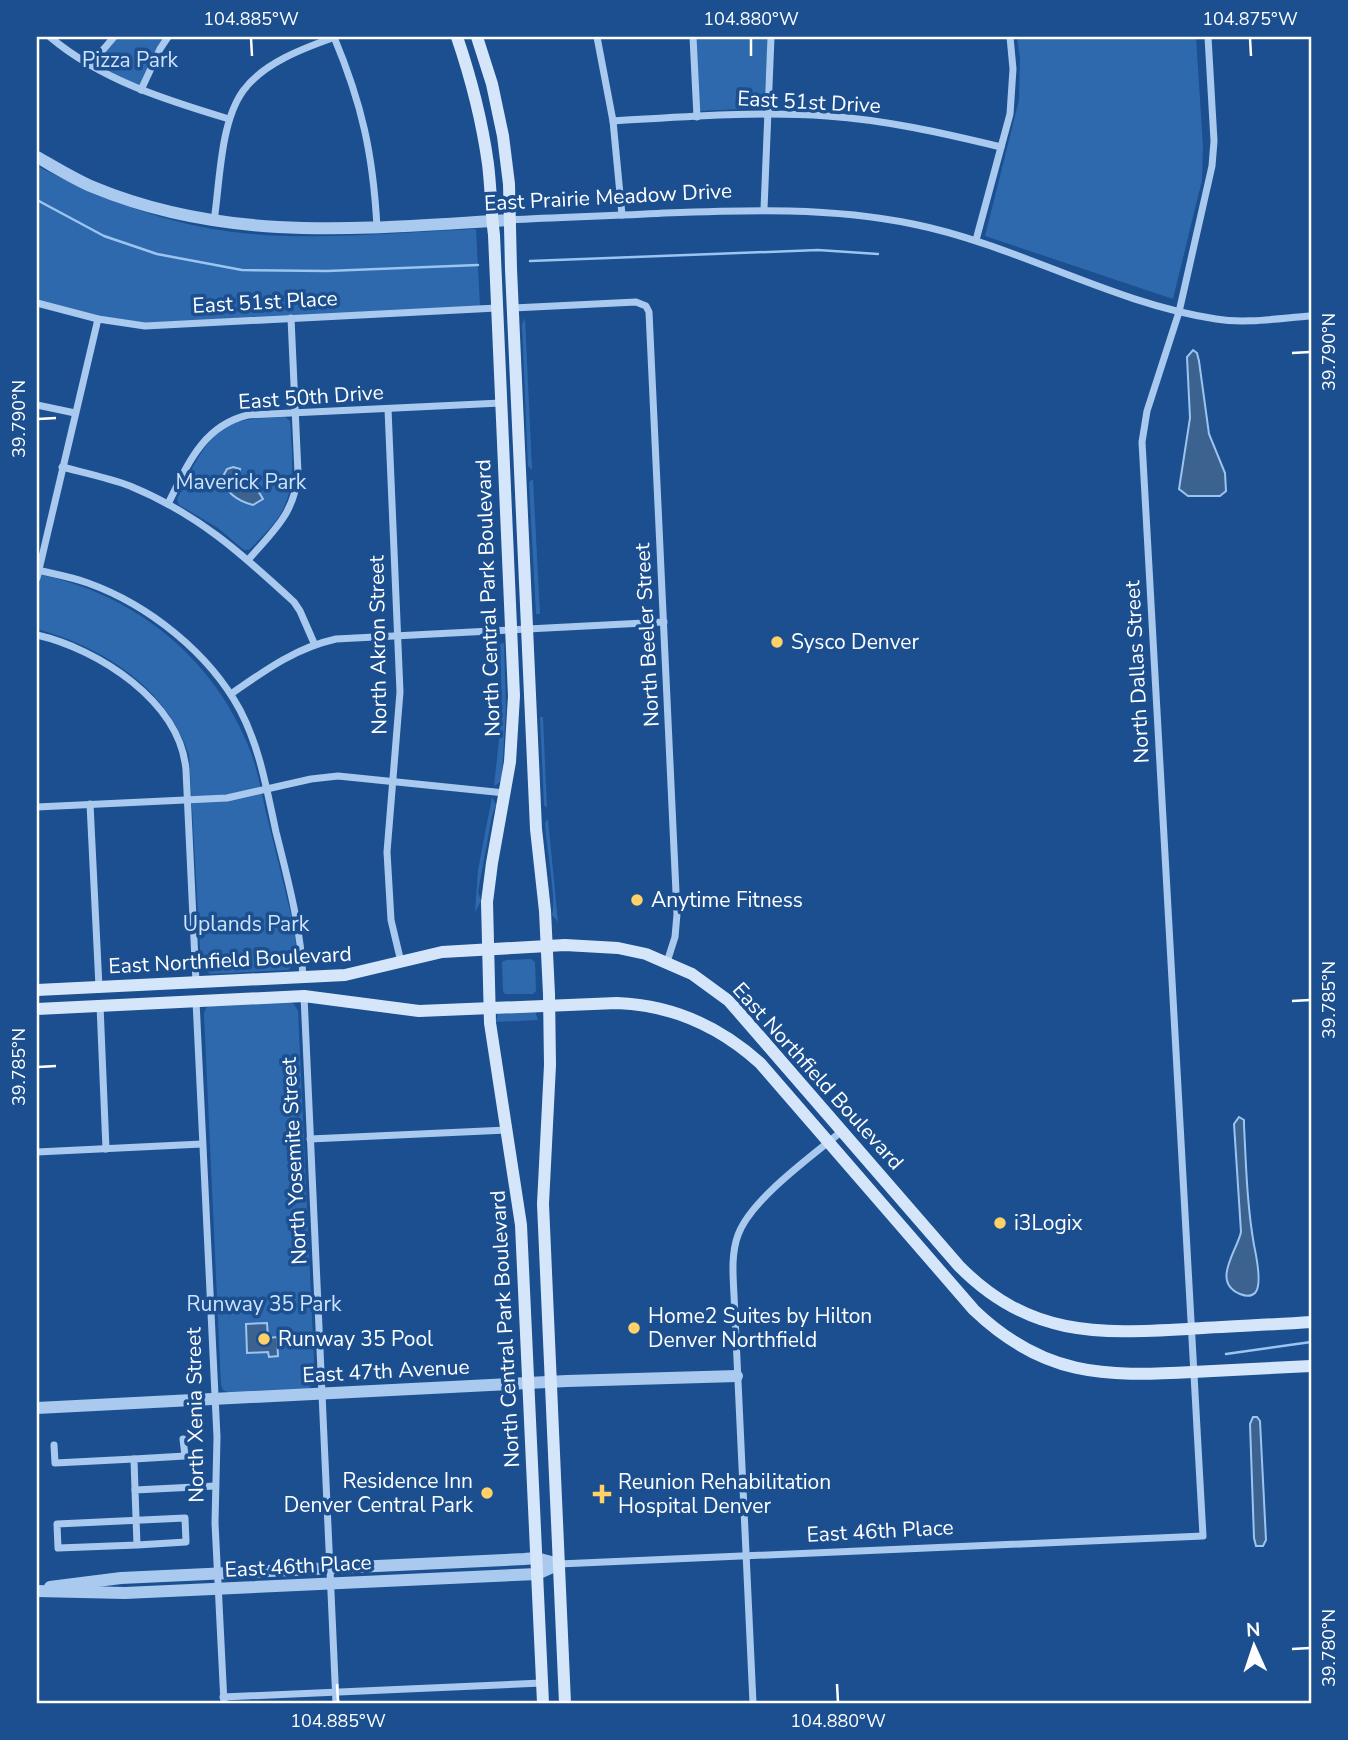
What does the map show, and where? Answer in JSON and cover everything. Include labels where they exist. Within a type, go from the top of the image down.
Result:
[{"type":"main road","name":"North Central Park Boulevard","points":[[457,37],[480,118],[488,164],[497,308],[514,709],[505,793],[490,874],[488,948],[494,1059],[521,1225],[543,1703]]},
{"type":"main road","name":"North Central Park Boulevard","points":[[477,37],[488,68],[502,128],[509,184],[537,840],[547,945],[550,1065],[543,1204],[565,1700]]},
{"type":"main road","name":"East Northfield Boulevard","points":[[37,989],[345,975],[433,954],[547,945],[618,948],[667,962],[699,978],[729,1001],[959,1266],[1006,1304],[1048,1322],[1085,1331],[1193,1329]]},
{"type":"main road","name":"East Northfield Boulevard","points":[[37,1009],[304,996],[409,1010],[610,1003],[642,1004],[673,1011],[702,1023],[734,1042],[760,1063],[974,1310],[1008,1339],[1046,1360],[1096,1373],[1136,1376],[1195,1372]]},
{"type":"main road","points":[[1193,1329],[1311,1322]]},
{"type":"main road","points":[[1195,1372],[1311,1366]]},
{"type":"main road","points":[[542,1683],[554,1687],[565,1700]]},
{"type":"street","points":[[50,37],[90,65],[141,90],[170,102],[229,119]]},
{"type":"street","points":[[90,65],[114,37]]},
{"type":"street","points":[[141,90],[168,37]]},
{"type":"street","points":[[214,222],[229,119],[243,90],[266,69],[335,37],[364,123],[373,164],[377,227]]},
{"type":"street","points":[[597,37],[613,121],[622,215]]},
{"type":"street","points":[[693,37],[697,117]]},
{"type":"street","points":[[764,209],[771,37]]},
{"type":"street","points":[[976,240],[1011,102],[1013,69],[1010,37]]},
{"type":"street","name":"North Dallas Street","points":[[1193,1329],[1142,452],[1147,411],[1179,312],[1213,158],[1208,37]]},
{"type":"street","name":"East 51st Drive","points":[[613,121],[768,114],[828,116],[931,130],[1001,146]]},
{"type":"street","name":"East Prairie Meadow Drive","points":[[37,157],[92,187],[148,206],[214,222],[283,229],[764,209],[869,216],[921,225],[976,240],[1139,301],[1179,312],[1226,320],[1311,316]]},
{"type":"street","name":"North Beeler Street","points":[[513,308],[636,302],[646,306],[650,315],[677,914],[667,962]]},
{"type":"street","name":"East 51st Place","points":[[37,303],[98,319],[145,326],[497,308]]},
{"type":"street","points":[[249,559],[282,521],[291,507],[297,489],[291,318]]},
{"type":"street","points":[[98,319],[37,573],[87,583],[115,594],[171,630],[214,672],[230,694],[261,763],[299,928],[303,978]]},
{"type":"street","name":"East 50th Drive","points":[[167,504],[192,456],[214,430],[248,415],[501,403]]},
{"type":"street","points":[[37,405],[75,413]]},
{"type":"street","name":"North Akron Street","points":[[387,409],[400,692],[387,834],[387,863],[391,920],[401,962]]},
{"type":"street","points":[[62,467],[130,486],[200,522],[249,559],[293,602],[300,611],[314,643]]},
{"type":"street","points":[[230,694],[276,663],[314,643],[348,637],[664,622]]},
{"type":"street","points":[[37,635],[68,644],[100,659],[129,680],[149,699],[175,731],[182,746],[188,800],[195,982]]},
{"type":"street","points":[[37,807],[234,797],[338,776],[505,793]]},
{"type":"street","points":[[90,804],[99,987]]},
{"type":"street","name":"North Yosemite Street","points":[[304,996],[335,1703]]},
{"type":"street","name":"North Xenia Street","points":[[196,1001],[215,1400],[215,1486],[223,1700]]},
{"type":"street","points":[[100,1005],[106,1149]]},
{"type":"street","points":[[310,1139],[507,1130]]},
{"type":"street","points":[[753,1703],[733,1270],[737,1237],[755,1206],[842,1131]]},
{"type":"street","points":[[37,1152],[202,1144]]},
{"type":"street","points":[[1193,1329],[1195,1372]]},
{"type":"street","name":"East 46th Place","points":[[37,1590],[121,1578],[536,1558],[559,1564],[1203,1536],[1195,1372]]},
{"type":"street","name":"East 47th Avenue","points":[[37,1408],[551,1382],[737,1376]]},
{"type":"street","points":[[54,1445],[55,1463],[185,1456],[183,1439]]},
{"type":"street","points":[[134,1459],[138,1545]]},
{"type":"street","points":[[135,1490],[215,1486]]},
{"type":"street","points":[[185,1518],[186,1542],[138,1545],[58,1548],[57,1524],[185,1518]]},
{"type":"street","name":"East 46th Place","points":[[37,1590],[89,1593],[218,1589],[537,1574],[559,1564]]},
{"type":"street","points":[[223,1700],[542,1683]]},
{"type":"green space","name":"Pizza Park","points":[[114,37],[168,37],[141,90],[90,65]]},
{"type":"green space","points":[[695,37],[768,37],[764,108],[697,111]]},
{"type":"green space","points":[[1017,37],[1196,37],[1203,147],[1202,180],[1173,299],[985,236],[1019,100],[1020,59]]},
{"type":"green space","points":[[37,166],[136,209],[214,229],[300,236],[476,229],[480,306],[142,324],[100,317],[37,300]]},
{"type":"green space","points":[[525,318],[532,470],[528,466],[522,325]]},
{"type":"green space","name":"Maverick Park","points":[[285,417],[290,421],[292,461],[287,499],[272,526],[249,550],[244,550],[218,528],[179,505],[177,499],[202,452],[218,433],[241,421]]},
{"type":"green space","points":[[533,479],[540,614],[536,614],[529,482]]},
{"type":"green space","name":"Uplands Park","points":[[37,574],[106,596],[137,614],[166,634],[192,658],[215,686],[234,717],[255,766],[295,932],[297,962],[288,970],[210,974],[201,965],[189,755],[179,731],[165,709],[129,673],[85,647],[37,629]]},
{"type":"green space","points":[[504,643],[506,709],[502,774],[500,782],[494,786],[502,712],[500,644]]},
{"type":"green space","points":[[540,717],[543,717],[547,808],[544,805]]},
{"type":"green space","points":[[492,797],[496,805],[478,892],[481,901],[475,912],[478,870]]},
{"type":"green space","points":[[548,819],[558,922],[552,915],[552,886],[545,823]]},
{"type":"green space","points":[[531,959],[535,962],[536,991],[533,994],[505,994],[502,962]]},
{"type":"green space","name":"Runway 35 Park","points":[[286,1001],[294,1004],[298,1011],[315,1382],[308,1389],[229,1393],[223,1390],[221,1385],[204,1014],[206,1008],[212,1004]]},
{"type":"green space","points":[[535,1011],[538,1020],[496,1022],[498,1013]]},
{"type":"shaded area","points":[[1193,350],[1199,361],[1209,434],[1225,473],[1226,491],[1220,496],[1188,496],[1179,489],[1190,418],[1187,357]]},
{"type":"shaded area","points":[[227,469],[240,469],[237,483],[249,476],[263,499],[253,505],[230,493],[222,478]]},
{"type":"shaded area","points":[[1239,1117],[1244,1120],[1248,1200],[1259,1277],[1257,1289],[1248,1296],[1232,1289],[1227,1282],[1228,1266],[1241,1232],[1234,1124]]},
{"type":"shaded area","name":"Runway 35 Pool","points":[[267,1323],[268,1338],[277,1337],[278,1356],[269,1357],[268,1352],[247,1353],[246,1324]]},
{"type":"shaded area","points":[[1253,1417],[1260,1421],[1266,1540],[1263,1546],[1256,1546],[1254,1538],[1250,1424]]},
{"type":"waterway","points":[[37,200],[104,236],[157,254],[242,270],[327,271],[478,265]]},
{"type":"waterway","points":[[530,261],[818,250],[878,254]]},
{"type":"waterway","points":[[1226,1354],[1311,1342]]},
{"type":"place","name":"Sysco Denver","points":[[777,642]]},
{"type":"place","name":"Anytime Fitness","points":[[637,900]]},
{"type":"place","name":"i3Logix","points":[[1000,1223]]},
{"type":"place","name":"Home2 Suites by Hilton Denver Northfield","points":[[634,1328]]},
{"type":"place","name":"Runway 35 Pool","points":[[264,1339]]},
{"type":"place","name":"Residence Inn Denver Central Park","points":[[487,1493]]},
{"type":"place","name":"Reunion Rehabilitation Hospital Denver","points":[[602,1494]]}]
